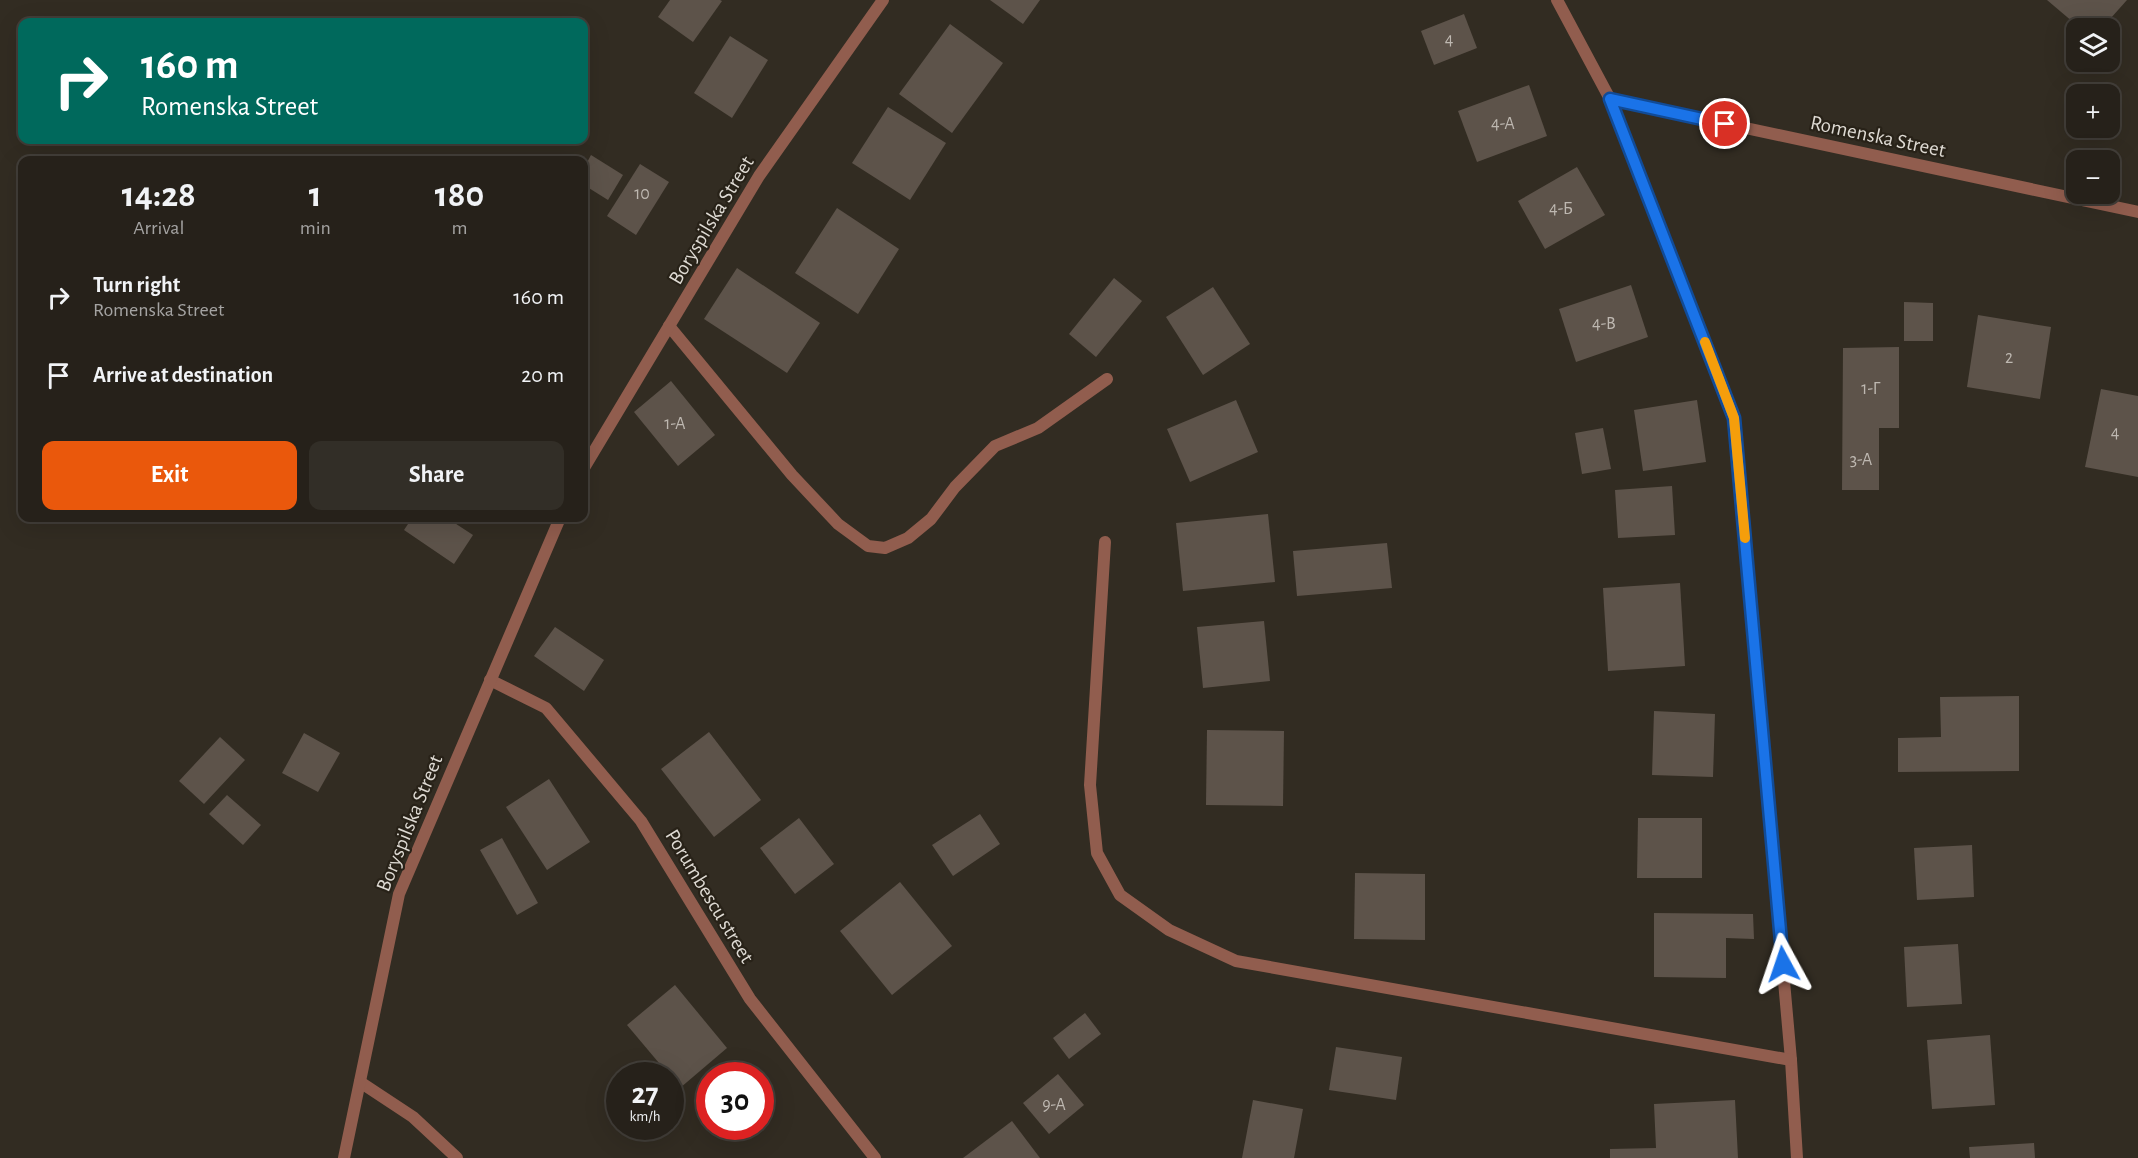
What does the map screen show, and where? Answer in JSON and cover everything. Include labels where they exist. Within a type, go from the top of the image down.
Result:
[{"type":"street","name":"Boryspilska Street","points":[[588,461],[759,176],[883,0]]},
{"type":"street","points":[[1557,0],[1610,99],[1734,418],[1791,1060],[1797,1158]]},
{"type":"street","name":"Romenska Street","points":[[1610,99],[2138,212]]},
{"type":"street","points":[[669,326],[792,475],[838,524],[867,546],[885,548],[908,538],[931,519],[955,487],[995,446],[1038,428],[1107,379]]},
{"type":"street","name":"Boryspilska Street","points":[[344,1158],[399,894],[558,522]]},
{"type":"street","points":[[1105,542],[1090,784],[1097,852],[1120,896],[1169,930],[1236,961],[1791,1060]]},
{"type":"street","name":"Porumbescu street","points":[[490,680],[546,708],[641,821],[750,999],[874,1158]]},
{"type":"street","points":[[360,1082],[414,1117],[457,1158]]},
{"type":"building","points":[[670,0],[722,1],[693,42],[658,17]]},
{"type":"building","points":[[990,0],[1040,0],[1023,24]]},
{"type":"building","points":[[2047,0],[2127,0],[2111,18],[2068,18]]},
{"type":"building","points":[[1464,14],[1477,48],[1434,65],[1421,31]]},
{"type":"building","points":[[950,24],[1003,63],[952,133],[899,94]]},
{"type":"building","points":[[730,36],[768,60],[732,118],[694,93]]},
{"type":"building","points":[[1529,85],[1547,136],[1477,162],[1458,111]]},
{"type":"building","points":[[888,107],[946,143],[910,200],[852,163]]},
{"type":"building","points":[[591,155],[623,175],[608,200],[588,188],[588,161]]},
{"type":"building","points":[[640,164],[669,182],[636,235],[607,216]]},
{"type":"building","points":[[1577,167],[1605,215],[1545,249],[1518,201]]},
{"type":"building","points":[[837,208],[899,249],[858,314],[795,273]]},
{"type":"building","points":[[737,268],[820,323],[787,373],[704,319]]},
{"type":"building","points":[[1114,278],[1142,301],[1096,357],[1069,334]]},
{"type":"building","points":[[1631,285],[1648,337],[1576,362],[1559,309]]},
{"type":"building","points":[[1213,287],[1250,344],[1203,375],[1166,317]]},
{"type":"building","points":[[1904,302],[1933,303],[1933,341],[1904,341]]},
{"type":"building","points":[[1978,315],[2051,327],[2040,399],[1967,387]]},
{"type":"building","points":[[1899,347],[1899,428],[1879,428],[1879,490],[1842,490],[1843,348]]},
{"type":"building","points":[[671,381],[715,435],[678,466],[634,412]]},
{"type":"building","points":[[2101,389],[2138,396],[2138,477],[2085,467]]},
{"type":"building","points":[[1236,400],[1258,452],[1190,482],[1167,429]]},
{"type":"building","points":[[1697,400],[1706,462],[1643,471],[1634,410]]},
{"type":"building","points":[[1603,428],[1611,469],[1582,474],[1575,433]]},
{"type":"building","points":[[1672,486],[1675,535],[1618,538],[1615,490]]},
{"type":"building","points":[[1268,514],[1275,582],[1183,591],[1176,523]]},
{"type":"building","points":[[409,522],[453,522],[473,535],[454,564],[404,530]]},
{"type":"building","points":[[1387,543],[1392,588],[1297,596],[1293,551]]},
{"type":"building","points":[[1680,583],[1685,666],[1608,671],[1603,588]]},
{"type":"building","points":[[1264,621],[1270,681],[1203,688],[1197,627]]},
{"type":"building","points":[[555,627],[604,660],[584,691],[534,656]]},
{"type":"building","points":[[2019,696],[2019,771],[1898,772],[1898,738],[1941,737],[1940,697]]},
{"type":"building","points":[[1654,711],[1715,714],[1713,777],[1652,775]]},
{"type":"building","points":[[1207,730],[1284,731],[1283,806],[1206,805]]},
{"type":"building","points":[[709,732],[761,800],[714,837],[661,769]]},
{"type":"building","points":[[304,733],[340,753],[318,792],[282,773]]},
{"type":"building","points":[[220,737],[245,760],[204,804],[179,781]]},
{"type":"building","points":[[549,779],[590,842],[547,870],[506,807]]},
{"type":"building","points":[[227,795],[261,825],[243,845],[209,814]]},
{"type":"building","points":[[980,814],[1000,844],[953,876],[932,845]]},
{"type":"building","points":[[799,818],[834,864],[795,894],[760,848]]},
{"type":"building","points":[[1638,818],[1702,818],[1702,878],[1637,878]]},
{"type":"building","points":[[502,838],[538,903],[517,915],[480,850]]},
{"type":"building","points":[[1972,845],[1974,897],[1917,900],[1914,848]]},
{"type":"building","points":[[1355,873],[1425,874],[1425,940],[1354,939]]},
{"type":"building","points":[[900,882],[952,946],[892,995],[840,931]]},
{"type":"building","points":[[1654,913],[1753,914],[1754,939],[1726,938],[1726,978],[1654,977]]},
{"type":"building","points":[[1958,944],[1962,1004],[1907,1007],[1904,947]]},
{"type":"building","points":[[675,985],[727,1048],[711,1062],[696,1062],[696,1074],[684,1085],[684,1062],[658,1062],[627,1025]]},
{"type":"building","points":[[1085,1013],[1101,1034],[1069,1059],[1053,1038]]},
{"type":"building","points":[[1990,1035],[1995,1105],[1932,1109],[1927,1040]]},
{"type":"building","points":[[1336,1047],[1402,1057],[1396,1100],[1329,1090]]},
{"type":"building","points":[[1058,1074],[1084,1105],[1049,1134],[1023,1103]]},
{"type":"building","points":[[1253,1100],[1303,1109],[1294,1158],[1242,1158]]},
{"type":"building","points":[[1735,1100],[1738,1158],[1610,1158],[1610,1149],[1656,1148],[1654,1104]]},
{"type":"building","points":[[1012,1121],[1040,1158],[963,1158]]},
{"type":"building","points":[[2034,1143],[2035,1158],[1970,1158],[1969,1147]]},
{"type":"slow traffic","points":[[1705,342],[1734,418],[1745,538]]},
{"type":"route","points":[[1725,124],[1610,99],[1734,418],[1783,964]]}]
